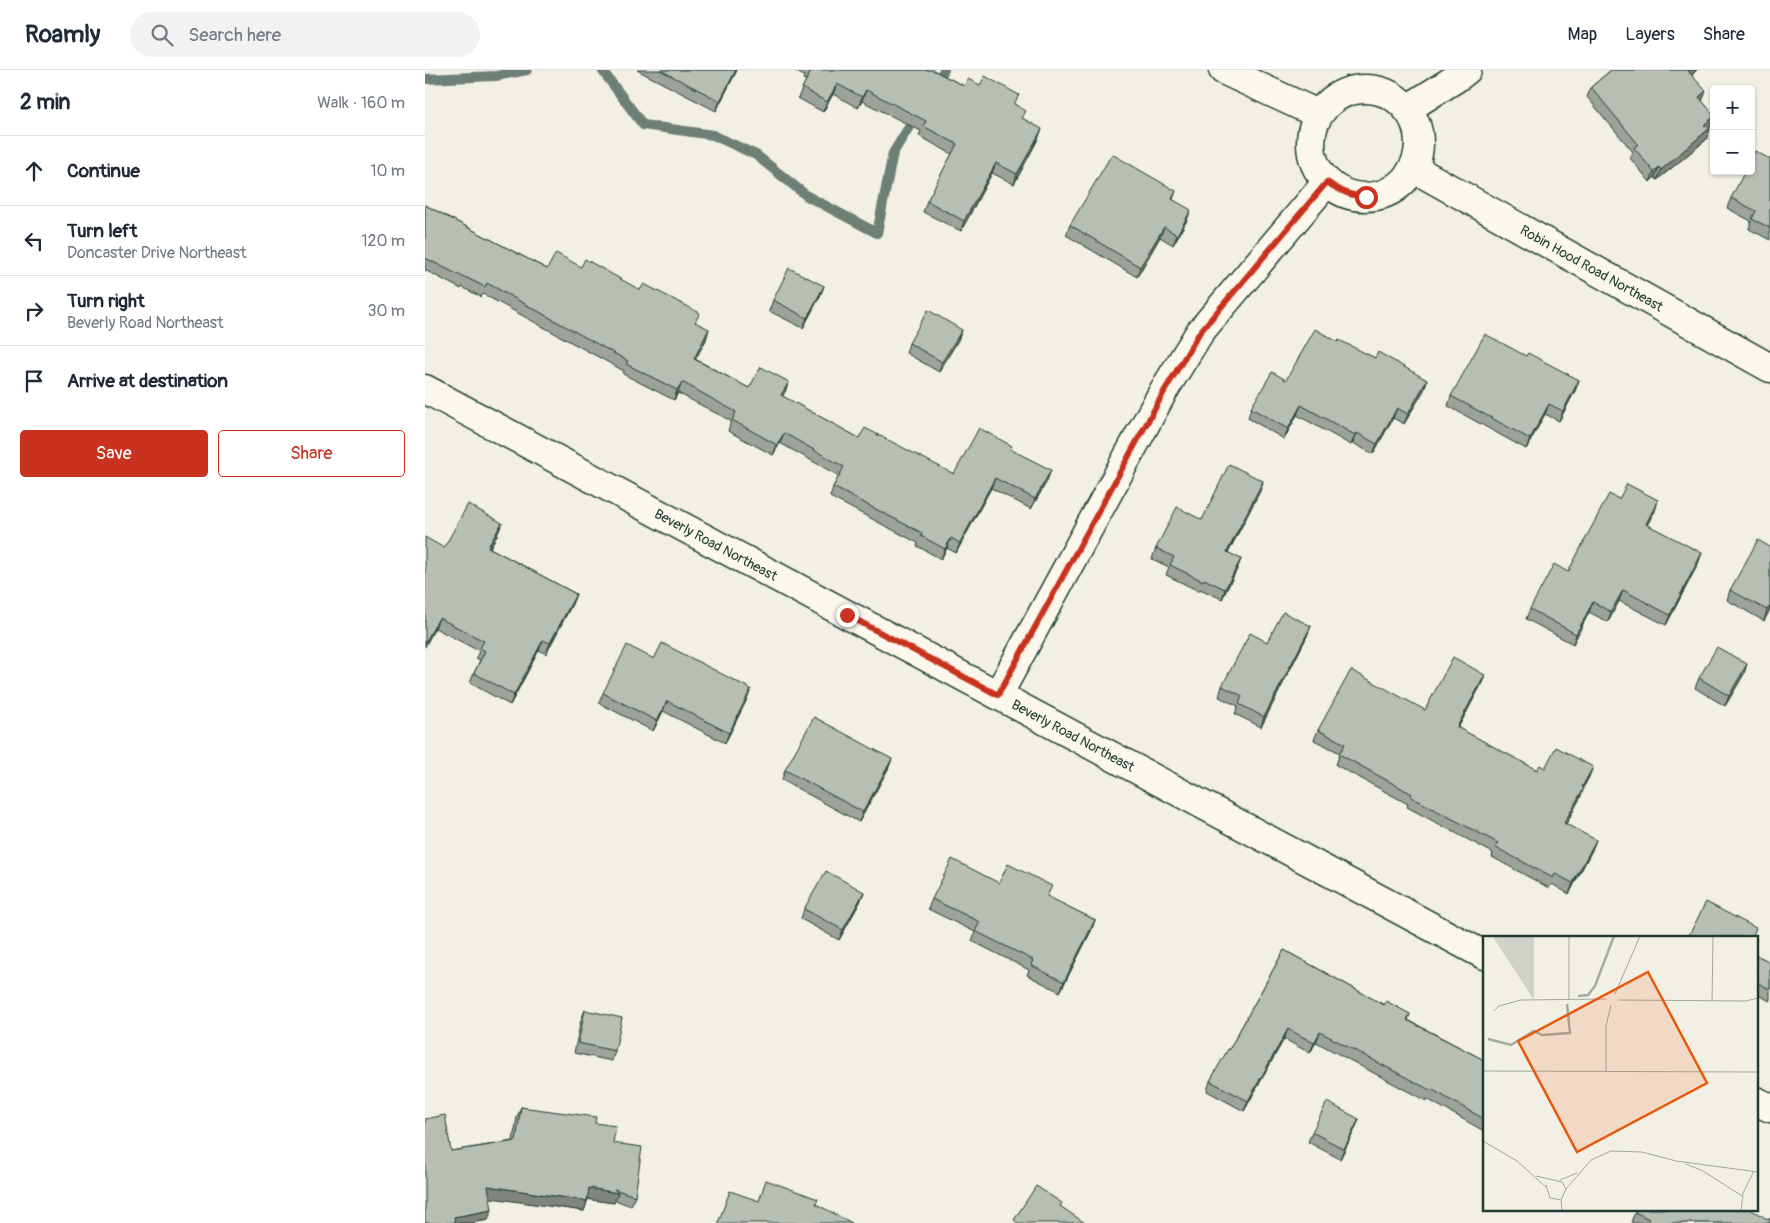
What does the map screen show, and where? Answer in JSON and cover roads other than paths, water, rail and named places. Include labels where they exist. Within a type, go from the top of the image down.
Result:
[{"type":"street","points":[[1223,70],[1318,114]]},
{"type":"street","points":[[1407,109],[1467,70]]},
{"type":"street","points":[[1369,89],[1383,91],[1396,98],[1407,109],[1415,122],[1419,138],[1418,153],[1413,168],[1405,180],[1394,190],[1381,195],[1366,197],[1352,196],[1339,191],[1327,182],[1313,161],[1310,138],[1318,114],[1327,103],[1340,94],[1354,90],[1369,89]]},
{"type":"street","name":"Robin Hood Road Northeast","points":[[1413,168],[1770,368]]},
{"type":"street","points":[[998,695],[1165,390],[1200,332],[1327,182]]},
{"type":"street","name":"Beverly Road Northeast","points":[[425,390],[1483,954]]},
{"type":"street","points":[[1757,1102],[1770,1108]]},
{"type":"waterway","points":[[425,79],[496,76],[527,70]]},
{"type":"waterway","points":[[602,70],[643,125],[713,135],[756,155],[807,196],[877,233],[893,153],[917,114]]},
{"type":"waterway","points":[[935,85],[944,70]]}]
